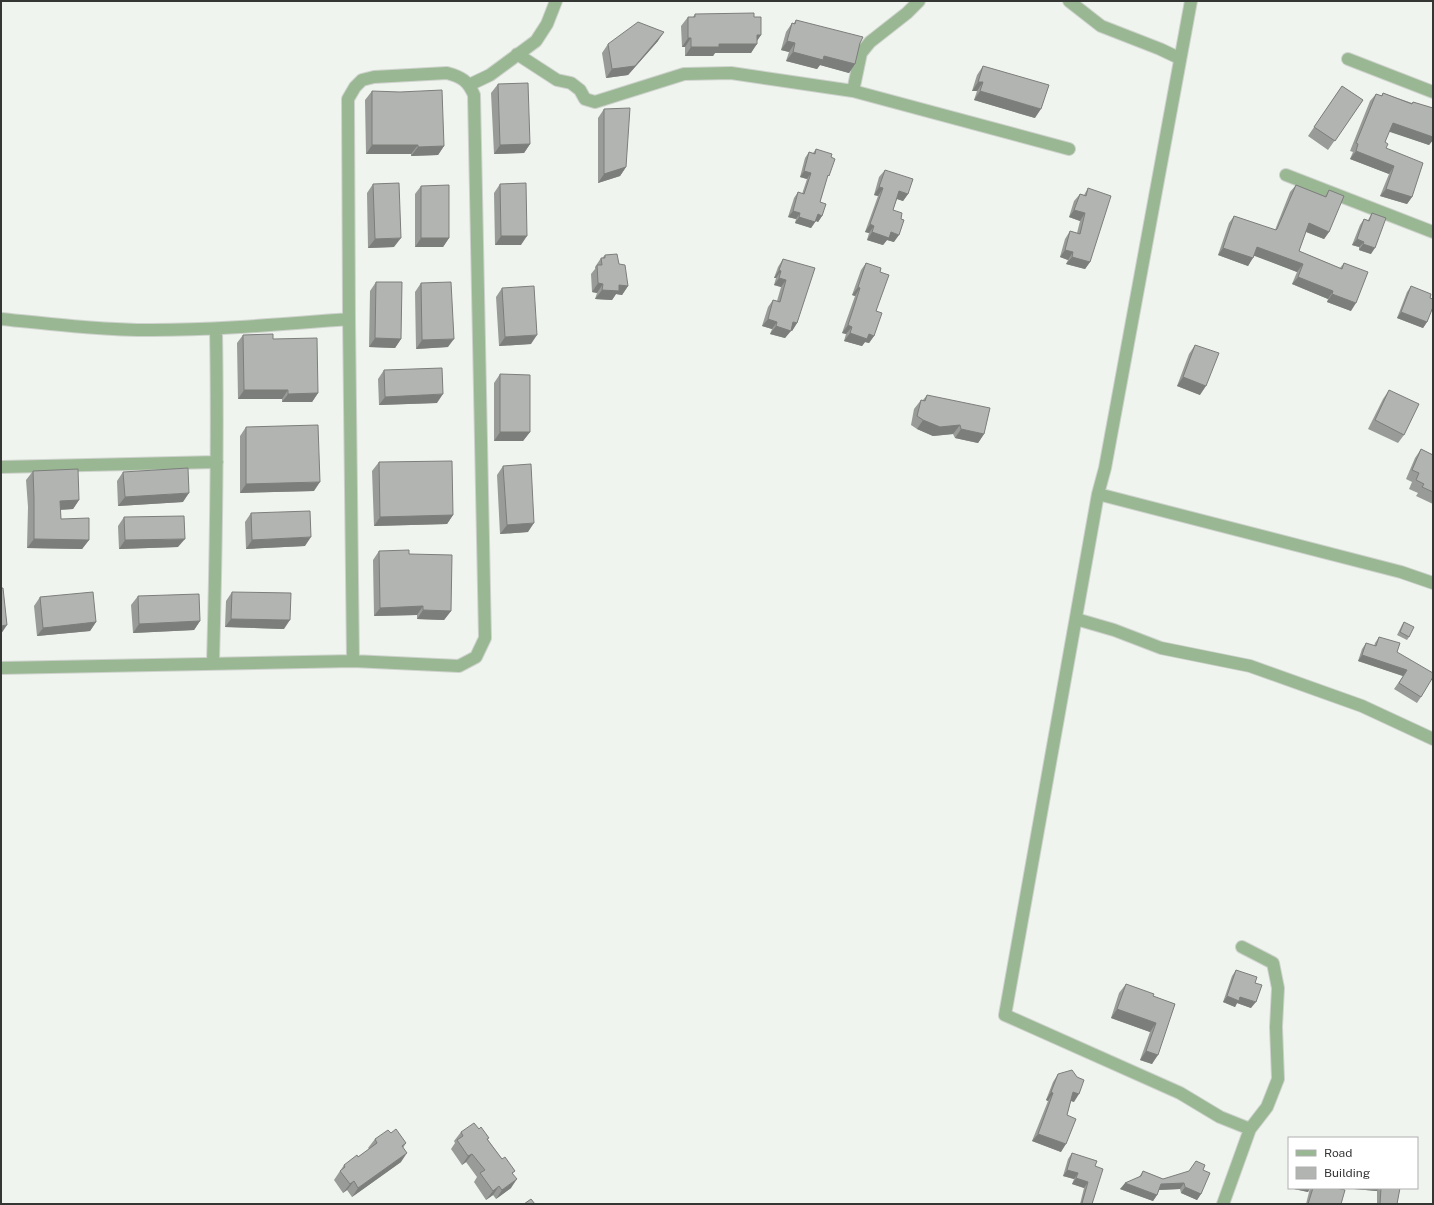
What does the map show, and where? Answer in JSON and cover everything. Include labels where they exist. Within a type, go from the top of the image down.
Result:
[{"type":"street","points":[[469,85],[490,75],[536,41],[547,24],[556,1]]},
{"type":"street","points":[[853,91],[860,53],[870,42],[907,13],[919,1]]},
{"type":"street","points":[[1069,1],[1101,26],[1179,58]]},
{"type":"street","points":[[1191,1],[1179,58],[1105,468],[1098,494],[1005,1015],[1180,1094],[1220,1117],[1250,1129]]},
{"type":"street","points":[[517,54],[557,80],[571,83],[580,90],[585,99],[596,102],[684,74],[731,73],[853,91],[1069,149]]},
{"type":"street","points":[[1348,59],[1433,92]]},
{"type":"street","points":[[1,668],[353,661],[459,666],[476,657],[485,638],[474,95],[469,85],[459,76],[447,73],[374,77],[362,80],[355,87],[348,99],[353,661]]},
{"type":"street","points":[[1286,175],[1433,232]]},
{"type":"street","points":[[1,319],[92,327],[151,330],[216,329],[349,319]]},
{"type":"street","points":[[213,663],[217,462],[216,329]]},
{"type":"street","points":[[1,467],[217,462]]},
{"type":"street","points":[[1098,494],[1401,572],[1433,583]]},
{"type":"street","points":[[1076,619],[1114,630],[1161,648],[1250,666],[1362,706],[1433,740]]},
{"type":"street","points":[[1223,1204],[1250,1129],[1267,1107],[1278,1079],[1276,1027],[1278,988],[1273,963],[1242,947]]},
{"type":"building","points":[[754,13],[754,17],[761,17],[761,35],[757,35],[757,44],[719,44],[719,47],[691,47],[691,38],[688,38],[688,17],[695,17],[695,14]]},
{"type":"building","points":[[796,20],[863,37],[855,64],[824,56],[823,60],[793,52],[795,43],[787,41],[792,23],[795,24]]},
{"type":"building","points":[[638,22],[664,32],[635,66],[612,69],[608,44]]},
{"type":"building","points":[[983,66],[1049,85],[1041,109],[980,91],[983,82],[978,82]]},
{"type":"building","points":[[528,83],[530,144],[500,145],[498,84]]},
{"type":"building","points":[[1342,86],[1363,100],[1335,141],[1314,127]]},
{"type":"building","points":[[442,90],[444,146],[418,147],[418,145],[372,145],[372,91],[400,92]]},
{"type":"building","points":[[1383,93],[1412,104],[1413,102],[1433,108],[1433,137],[1393,123],[1385,142],[1388,144],[1386,148],[1423,163],[1412,197],[1386,189],[1394,166],[1356,151],[1358,144],[1356,143],[1376,94],[1382,96]]},
{"type":"building","points":[[630,108],[626,167],[604,174],[604,109]]},
{"type":"building","points":[[816,149],[832,154],[831,157],[835,159],[829,176],[828,175],[820,202],[826,204],[822,216],[818,214],[815,222],[799,217],[800,213],[793,211],[798,192],[804,194],[811,173],[804,171],[809,152],[815,154]]},
{"type":"building","points":[[885,170],[913,179],[908,194],[899,191],[893,210],[902,213],[901,219],[904,220],[899,235],[891,232],[889,238],[872,232],[874,226],[870,224],[883,188],[879,187]]},
{"type":"building","points":[[399,183],[401,238],[375,239],[373,184]]},
{"type":"building","points":[[526,183],[527,236],[501,236],[500,184]]},
{"type":"building","points":[[449,185],[449,238],[421,238],[421,186]]},
{"type":"building","points":[[1296,185],[1326,197],[1329,190],[1344,196],[1329,232],[1309,223],[1299,251],[1342,269],[1344,263],[1368,272],[1356,303],[1332,294],[1333,291],[1298,277],[1303,264],[1257,247],[1253,258],[1223,248],[1234,216],[1276,230]]},
{"type":"building","points":[[1088,188],[1111,196],[1090,262],[1072,257],[1073,252],[1065,250],[1070,231],[1080,234],[1085,213],[1074,210],[1080,194],[1086,196]]},
{"type":"building","points":[[1372,213],[1386,218],[1375,248],[1363,244],[1364,242],[1357,239],[1364,219],[1369,221]]},
{"type":"building","points":[[617,254],[619,264],[625,265],[628,286],[619,285],[619,291],[602,290],[603,284],[598,283],[597,265],[602,265],[601,258],[605,258],[605,255]]},
{"type":"building","points":[[783,259],[815,268],[797,323],[793,322],[791,331],[776,326],[777,322],[768,319],[773,300],[780,302],[786,280],[779,278],[781,271],[779,270]]},
{"type":"building","points":[[866,263],[881,268],[880,272],[889,275],[876,311],[882,313],[874,336],[869,334],[867,339],[850,333],[852,327],[848,325],[860,288],[858,287]]},
{"type":"building","points":[[376,282],[402,282],[401,339],[375,338]]},
{"type":"building","points":[[451,282],[454,339],[422,340],[421,283]]},
{"type":"building","points":[[534,286],[537,335],[505,337],[502,288]]},
{"type":"building","points":[[1411,286],[1431,294],[1430,298],[1433,299],[1433,307],[1427,322],[1401,312]]},
{"type":"building","points":[[273,334],[273,339],[317,338],[318,393],[288,394],[288,390],[244,390],[243,335]]},
{"type":"building","points":[[1195,345],[1219,353],[1206,386],[1183,377]]},
{"type":"building","points":[[442,368],[443,394],[385,397],[384,370]]},
{"type":"building","points":[[500,374],[530,375],[530,432],[500,432]]},
{"type":"building","points":[[1389,390],[1419,404],[1404,435],[1375,420]]},
{"type":"building","points":[[927,395],[990,408],[984,434],[961,429],[960,425],[940,427],[917,416],[921,400],[925,401]]},
{"type":"building","points":[[318,425],[320,482],[246,484],[246,427]]},
{"type":"building","points":[[1421,449],[1433,455],[1433,492],[1422,487],[1424,484],[1416,480],[1419,473],[1412,470]]},
{"type":"building","points":[[452,461],[453,515],[380,517],[379,462]]},
{"type":"building","points":[[531,464],[534,523],[507,525],[503,466]]},
{"type":"building","points":[[188,468],[189,493],[125,497],[123,472]]},
{"type":"building","points":[[78,469],[79,500],[60,501],[61,519],[89,518],[89,540],[34,539],[33,471]]},
{"type":"building","points":[[310,511],[311,537],[252,540],[251,513]]},
{"type":"building","points":[[184,516],[185,539],[125,540],[124,517]]},
{"type":"building","points":[[409,550],[409,554],[452,555],[451,611],[423,610],[423,606],[380,608],[379,551]]},
{"type":"building","points":[[1,588],[3,588],[7,625],[1,626]]},
{"type":"building","points":[[93,592],[96,622],[43,628],[40,597]]},
{"type":"building","points":[[232,592],[291,593],[290,620],[231,619]]},
{"type":"building","points":[[199,594],[200,621],[139,624],[138,596]]},
{"type":"building","points":[[1404,622],[1414,627],[1409,637],[1400,632]]},
{"type":"building","points":[[1379,637],[1400,643],[1397,652],[1433,673],[1433,677],[1421,697],[1399,683],[1407,670],[1362,655],[1366,643],[1376,646]]},
{"type":"building","points":[[1236,970],[1257,977],[1255,983],[1262,985],[1256,1002],[1240,997],[1239,1001],[1227,996]]},
{"type":"building","points":[[1126,984],[1154,994],[1153,996],[1175,1004],[1158,1055],[1146,1051],[1156,1023],[1117,1009]]},
{"type":"building","points":[[1072,1070],[1077,1077],[1084,1080],[1079,1094],[1073,1092],[1067,1115],[1076,1119],[1066,1144],[1038,1134],[1053,1093],[1051,1092],[1058,1074]]},
{"type":"building","points":[[474,1123],[479,1129],[481,1127],[489,1138],[487,1139],[502,1159],[505,1157],[515,1171],[512,1173],[517,1179],[502,1190],[499,1186],[493,1191],[480,1173],[485,1170],[472,1154],[468,1156],[457,1140],[463,1136],[461,1132]]},
{"type":"building","points":[[396,1129],[406,1143],[402,1146],[407,1153],[358,1188],[354,1181],[350,1184],[340,1171],[345,1167],[344,1165],[377,1143],[375,1139],[388,1130],[391,1133]]},
{"type":"building","points":[[1072,1153],[1097,1161],[1095,1166],[1103,1169],[1092,1204],[1082,1203],[1088,1182],[1076,1178],[1078,1173],[1067,1170]]},
{"type":"building","points":[[1196,1161],[1205,1165],[1203,1170],[1210,1173],[1201,1194],[1185,1187],[1184,1183],[1161,1184],[1157,1195],[1125,1183],[1141,1176],[1143,1171],[1163,1179],[1189,1171]]},
{"type":"building","points":[[1313,1189],[1345,1190],[1341,1204],[1308,1204]]},
{"type":"building","points":[[1381,1189],[1400,1189],[1397,1204],[1380,1204]]},
{"type":"building","points":[[531,1199],[535,1204],[524,1204]]}]
